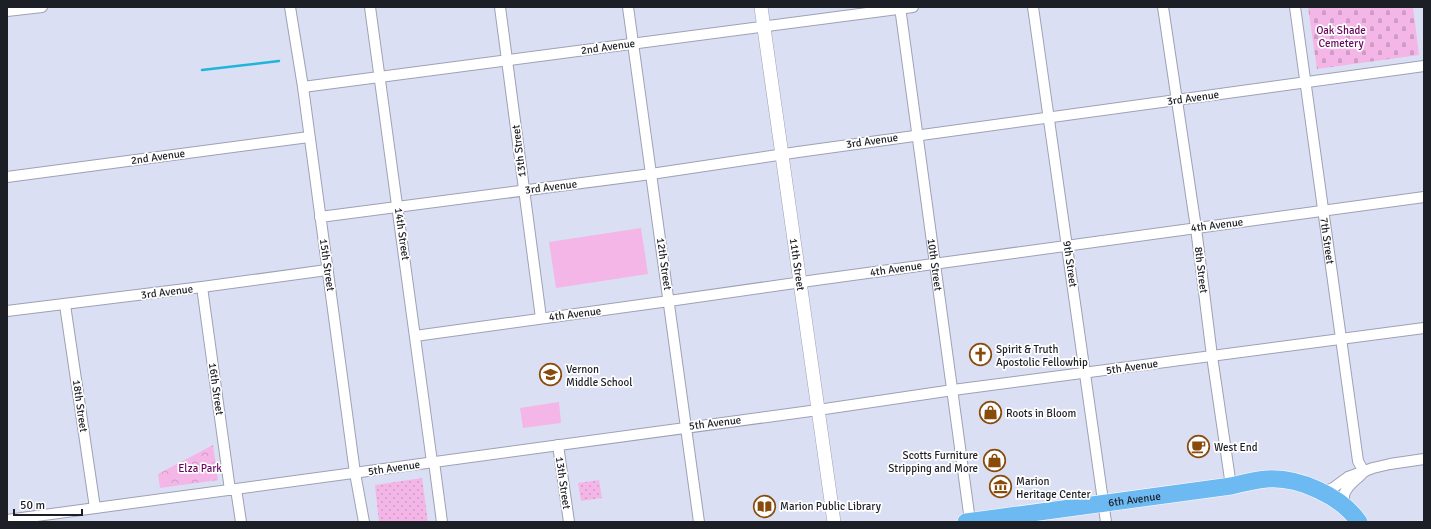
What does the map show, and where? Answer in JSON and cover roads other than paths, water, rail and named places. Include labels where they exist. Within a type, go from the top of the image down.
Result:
[{"type":"main road","name":"6th Avenue","points":[[969,522],[1231,486],[1268,479],[1298,483],[1326,499]]},
{"type":"main road","points":[[1326,499],[1346,515],[1359,522]]},
{"type":"street","points":[[7,11],[42,7]]},
{"type":"street","name":"15th Street","points":[[290,7],[303,87],[320,217],[364,522]]},
{"type":"street","name":"14th Street","points":[[370,7],[442,522]]},
{"type":"street","name":"13th Street","points":[[500,7],[541,318]]},
{"type":"street","name":"12th Street","points":[[628,7],[699,522]]},
{"type":"street","name":"11th Street","points":[[761,7],[834,522]]},
{"type":"street","name":"2nd Avenue","points":[[303,87],[913,7]]},
{"type":"street","name":"9th Street","points":[[1033,7],[1106,522]]},
{"type":"street","name":"8th Street","points":[[1163,7],[1196,228],[1212,356],[1231,486]]},
{"type":"street","name":"7th Street","points":[[1295,7],[1358,461],[1364,472]]},
{"type":"street","name":"10th Street","points":[[900,8],[936,263],[969,522]]},
{"type":"street","name":"3rd Avenue","points":[[320,217],[651,174],[782,154],[1424,66]]},
{"type":"street","name":"2nd Avenue","points":[[7,176],[309,136]]},
{"type":"street","name":"4th Avenue","points":[[415,336],[936,263],[1424,197]]},
{"type":"street","name":"3rd Avenue","points":[[7,311],[65,305],[328,270]]},
{"type":"street","name":"16th Street","points":[[202,287],[233,490],[241,522]]},
{"type":"street","name":"18th Street","points":[[65,305],[95,508]]},
{"type":"street","name":"5th Avenue","points":[[7,520],[34,519],[95,508],[818,410],[953,390],[1424,328]]},
{"type":"street","name":"13th Street","points":[[558,445],[569,522]]},
{"type":"street","points":[[1326,499],[1334,488],[1348,477],[1373,468],[1390,464],[1424,460]]},
{"type":"street","points":[[1346,515],[1344,493],[1354,480],[1364,472]]},
{"type":"waterway","points":[[202,70],[279,61]]},
{"type":"place","name":"Spirit & Truth Apostolic Fellowhip","points":[[980,355]]},
{"type":"place","name":"Vernon Middle School","points":[[550,375]]},
{"type":"place","name":"Roots in Bloom","points":[[990,413]]},
{"type":"place","name":"West End","points":[[1199,447]]},
{"type":"place","name":"Scotts Furniture Stripping and More","points":[[994,461]]},
{"type":"place","name":"Marion Heritage Center","points":[[1000,487]]},
{"type":"place","name":"Marion Public Library","points":[[764,506]]},
{"type":"park label","name":"Oak Shade Cemetery","points":[[1341,36]]},
{"type":"park label","name":"Elza Park","points":[[200,468]]}]
